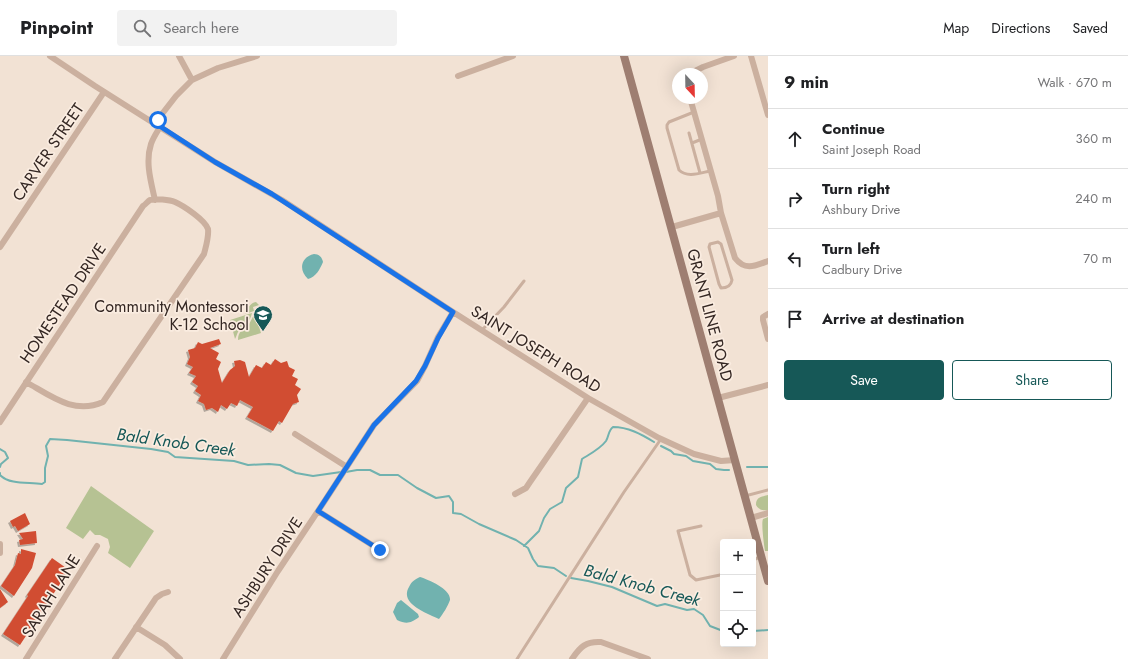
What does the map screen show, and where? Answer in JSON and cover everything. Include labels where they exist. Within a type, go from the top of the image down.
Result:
[{"type":"main road","name":"GRANT LINE ROAD","points":[[624,56],[768,581]]},
{"type":"street","name":"SAINT JOSEPH ROAD","points":[[50,56],[215,162],[272,194],[588,398],[661,439],[694,454],[721,461],[735,460]]},
{"type":"street","points":[[179,56],[192,80]]},
{"type":"street","points":[[26,382],[63,403],[74,406],[82,407],[103,402],[204,254],[208,238],[208,229],[204,223],[187,208],[174,202],[153,200],[149,173],[149,157],[157,125],[176,96],[192,80],[218,68],[257,56]]},
{"type":"street","points":[[458,76],[513,56]]},
{"type":"street","points":[[701,68],[734,56]]},
{"type":"street","points":[[751,56],[768,115]]},
{"type":"street","name":"CARVER STREET","points":[[0,247],[104,92]]},
{"type":"street","points":[[692,104],[721,213],[735,258],[743,266],[754,266],[768,261]]},
{"type":"street","name":"HOMESTEAD DRIVE","points":[[0,422],[2,414],[26,382],[138,213],[143,206],[153,200]]},
{"type":"street","points":[[672,227],[721,213]]},
{"type":"street","name":"ASHBURY DRIVE","points":[[223,659],[278,571],[374,425],[416,381],[453,312]]},
{"type":"street","points":[[768,314],[763,317],[768,339]]},
{"type":"street","points":[[718,398],[768,385]]},
{"type":"street","points":[[515,494],[526,488],[588,398]]},
{"type":"street","points":[[296,434],[346,467]]},
{"type":"street","points":[[318,511],[380,550]]},
{"type":"street","points":[[751,518],[768,513]]},
{"type":"street","points":[[0,544],[0,553]]},
{"type":"street","name":"SARAH LANE","points":[[26,659],[97,546]]},
{"type":"street","points":[[116,659],[156,598],[168,592]]},
{"type":"street","points":[[136,628],[165,646],[180,659]]},
{"type":"street","points":[[572,659],[582,646],[594,641],[601,642],[648,659]]},
{"type":"lane","points":[[694,112],[669,122],[667,128],[679,170],[682,173],[694,175],[710,170]]},
{"type":"lane","points":[[689,133],[700,173]]},
{"type":"lane","points":[[692,143],[702,139]]},
{"type":"lane","points":[[718,242],[721,244],[726,261],[732,280],[730,285],[726,288],[721,288],[709,247],[710,244],[718,242]]},
{"type":"lane","points":[[726,261],[735,258]]},
{"type":"lane","points":[[482,330],[504,307],[524,281]]},
{"type":"lane","points":[[517,659],[624,492],[661,439]]},
{"type":"lane","points":[[745,496],[768,490]]},
{"type":"lane","points":[[701,526],[678,531],[690,575],[696,580],[720,575]]},
{"type":"lane","points":[[756,559],[761,557]]},
{"type":"green space","points":[[256,302],[259,305],[253,307],[254,311],[245,314],[250,305]]},
{"type":"green space","points":[[252,313],[249,321],[239,330],[235,339],[230,320]]},
{"type":"green space","points":[[255,314],[261,333],[238,340],[240,333],[249,324]]},
{"type":"green space","points":[[91,486],[154,531],[130,568],[108,553],[110,547],[108,539],[100,535],[95,535],[90,530],[83,539],[66,528]]},
{"type":"green space","points":[[768,495],[768,510],[763,510],[757,507],[757,500]]},
{"type":"green space","points":[[768,517],[768,551],[765,551],[762,521]]},
{"type":"water","points":[[314,254],[320,256],[323,262],[315,275],[308,279],[303,272],[302,264],[306,258]]},
{"type":"water","points":[[420,577],[439,586],[447,592],[449,596],[450,600],[439,619],[416,607],[408,598],[407,593],[410,585],[413,581]]},
{"type":"water","points":[[401,600],[418,614],[419,617],[408,623],[397,620],[393,612],[397,603]]},
{"type":"building","points":[[219,339],[221,344],[210,348],[219,353],[216,359],[221,362],[218,369],[222,383],[230,370],[235,366],[234,361],[240,360],[245,362],[249,377],[256,365],[262,368],[266,362],[271,365],[275,359],[281,363],[287,361],[289,367],[295,370],[292,376],[298,379],[295,385],[301,389],[297,395],[299,402],[293,404],[282,423],[279,421],[273,431],[247,417],[253,407],[240,400],[237,406],[231,403],[227,409],[221,405],[218,412],[212,408],[206,410],[204,404],[198,401],[201,395],[195,391],[198,386],[192,382],[196,376],[189,373],[193,367],[187,364],[190,357],[188,350],[195,348],[198,342],[202,344]]},
{"type":"building","points":[[25,513],[30,524],[18,531],[15,526],[13,527],[10,521]]},
{"type":"building","points":[[36,531],[37,543],[20,545],[19,540],[23,539],[19,533]]},
{"type":"building","points":[[21,549],[36,553],[32,568],[14,596],[1,586],[15,565],[18,553],[21,554]]},
{"type":"building","points":[[52,558],[69,570],[20,645],[3,634]]},
{"type":"building","points":[[0,589],[8,602],[0,608]]},
{"type":"waterway","points":[[524,546],[539,531],[544,518],[550,509],[562,502],[566,488],[578,477],[582,459],[604,444],[610,430],[613,427],[624,428],[644,436],[654,442]]},
{"type":"waterway","name":"Bald Knob Creek","points":[[0,473],[0,475],[4,478],[14,482],[42,484],[45,482],[45,468],[48,456],[46,446],[50,439],[151,449],[168,452],[175,457],[234,461],[248,465],[280,465],[296,473],[313,476],[341,472]]},
{"type":"waterway","points":[[661,446],[674,454],[686,456],[693,461],[710,464],[716,469],[729,470]]},
{"type":"waterway","name":"Bald Knob Creek","points":[[0,449],[5,452],[8,458],[1,464],[0,467]]},
{"type":"waterway","points":[[747,467],[768,467]]},
{"type":"waterway","name":"Bald Knob Creek","points":[[346,472],[370,470],[380,475],[398,475],[417,488],[436,498],[449,496],[453,502],[453,513],[461,514],[479,524],[516,540],[528,548],[538,566],[554,568],[566,576]]},
{"type":"waterway","name":"Bald Knob Creek","points":[[571,578],[612,587],[657,606],[665,604],[687,610],[694,609],[703,615],[710,626],[720,630]]},
{"type":"waterway","name":"Bald Knob Creek","points":[[756,631],[768,630]]},
{"type":"place","name":"Community Montessori K-12 School","points":[[263,332]]},
{"type":"route","points":[[158,120],[155,123],[215,162],[272,194],[453,312],[432,348],[421,374],[411,387],[374,425],[318,511],[380,550]]}]
